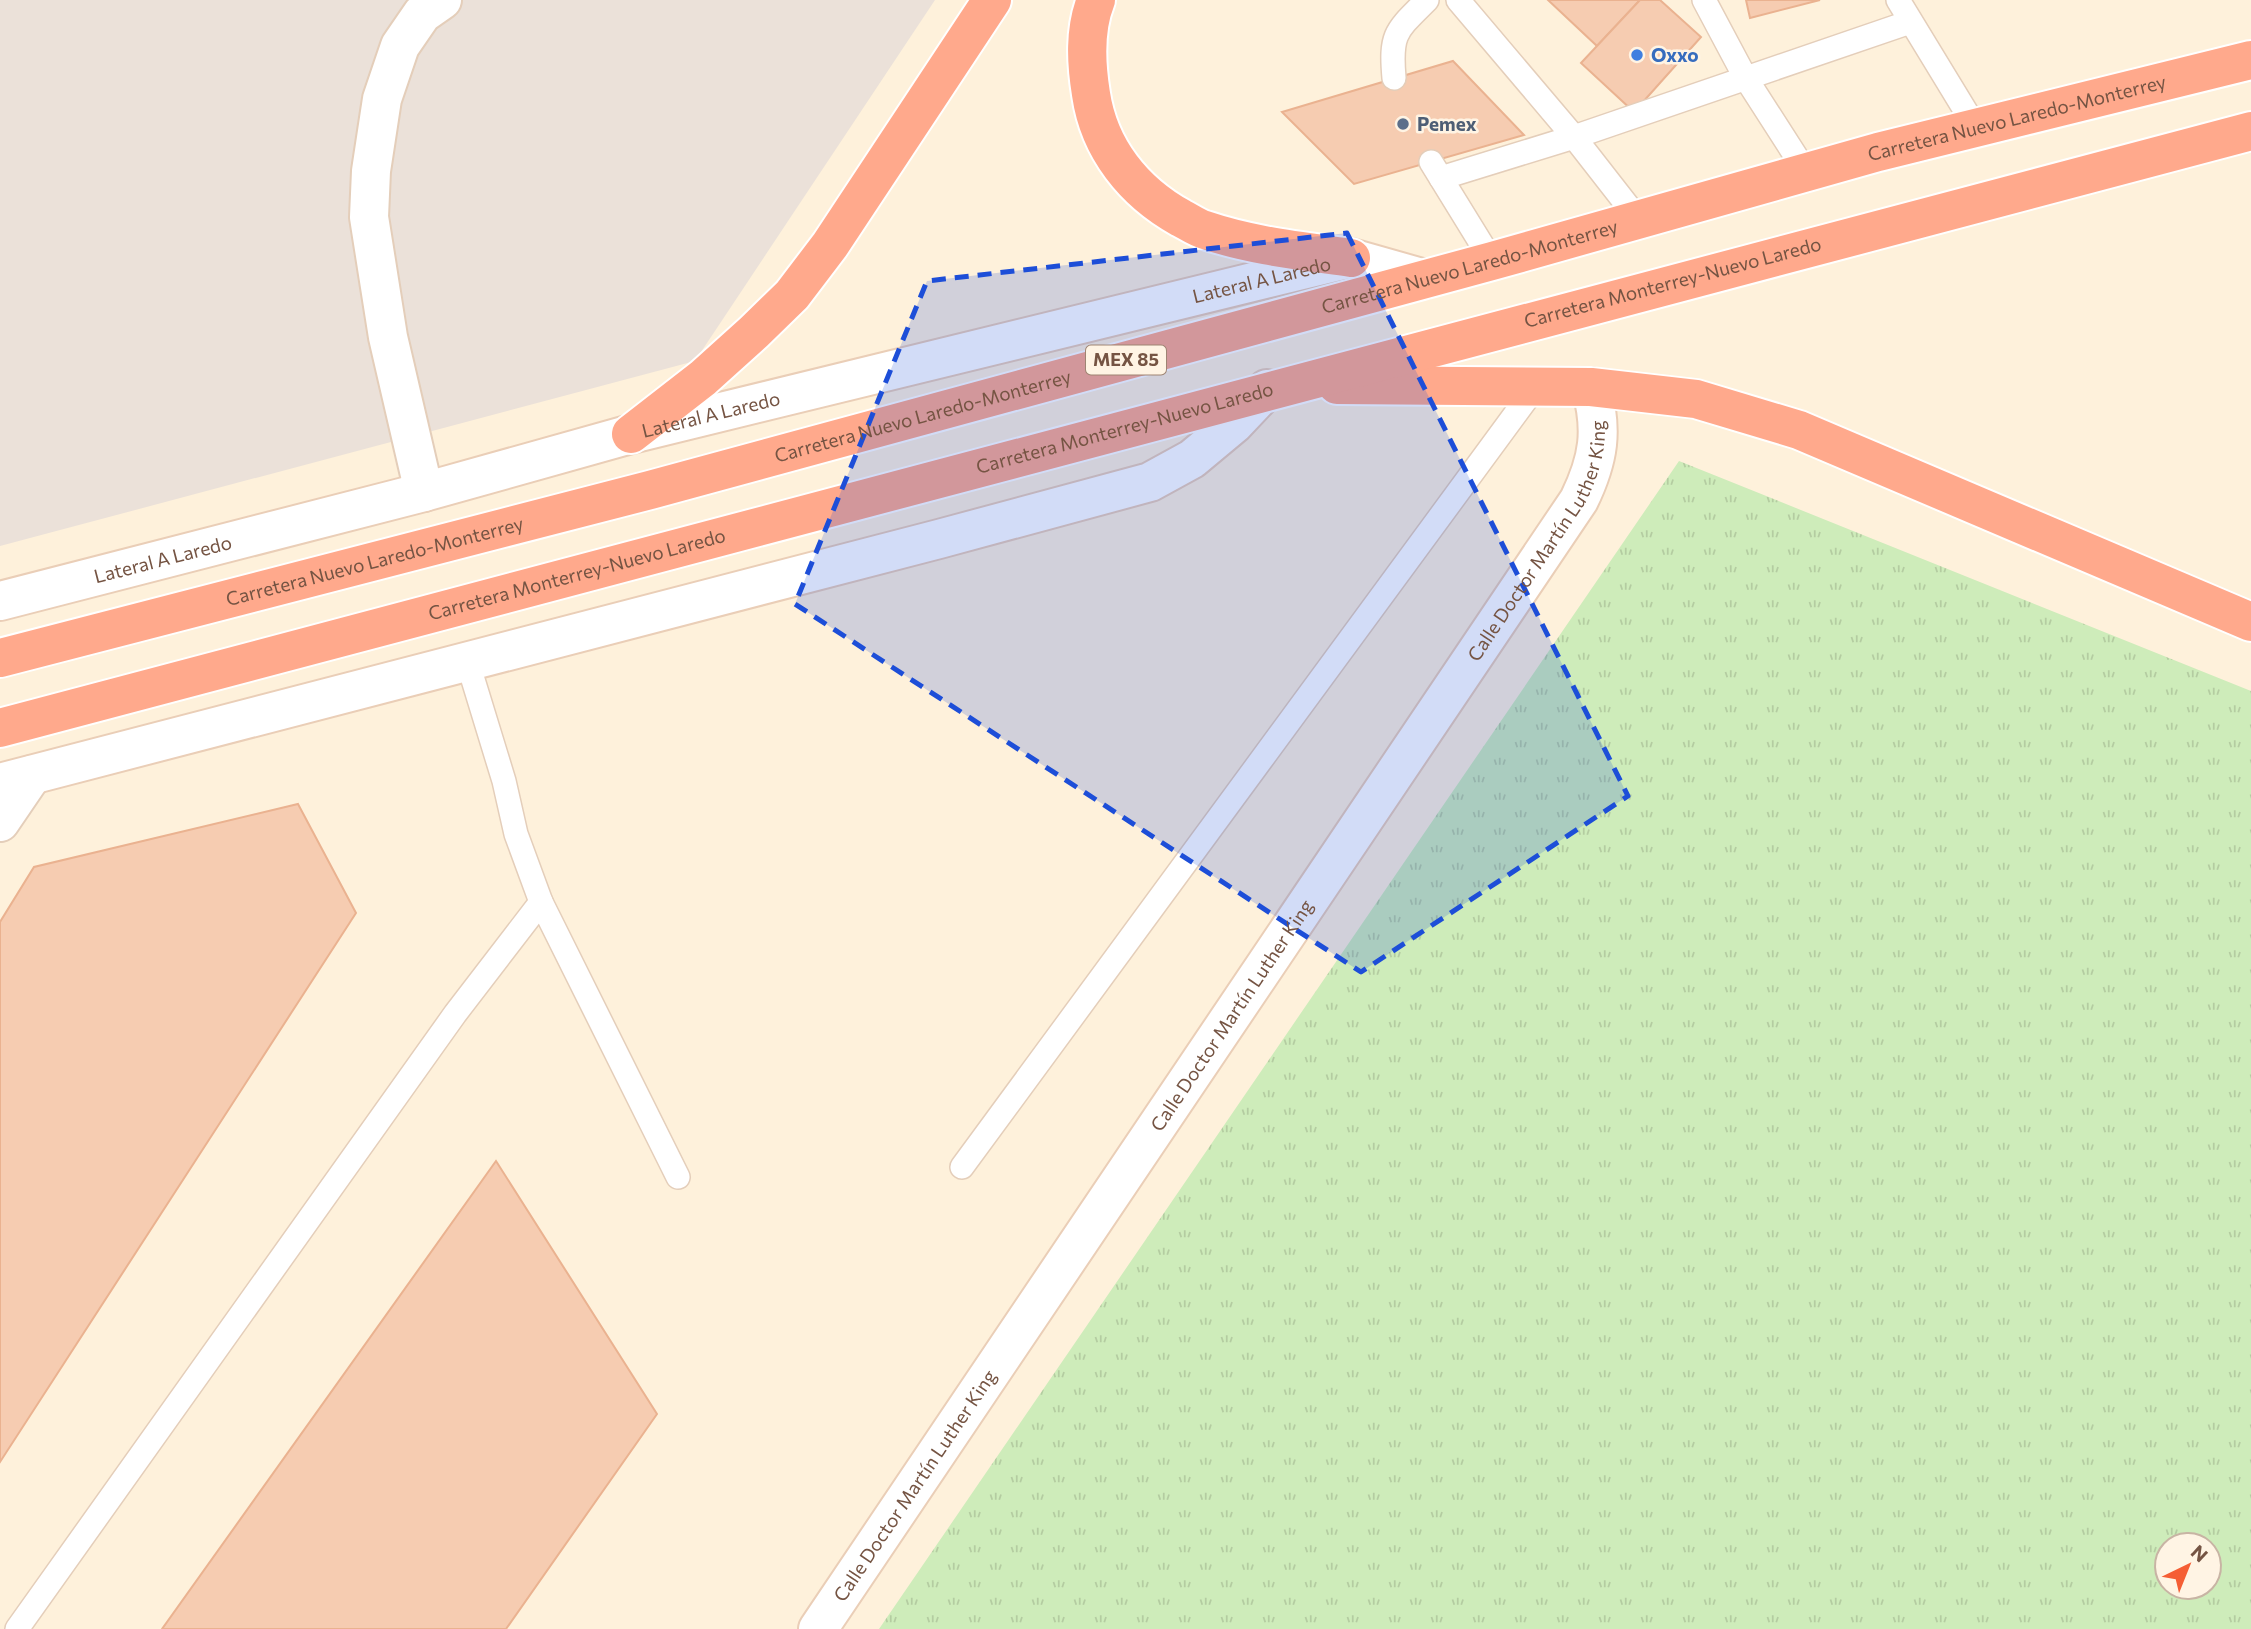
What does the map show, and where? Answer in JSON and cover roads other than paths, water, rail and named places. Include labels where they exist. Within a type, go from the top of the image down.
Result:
[{"type":"highway","points":[[631,434],[703,378],[792,295],[830,245],[992,0]]},
{"type":"highway","points":[[1096,0],[1092,9],[1086,61],[1093,110],[1112,155],[1130,179],[1173,214],[1202,230],[1243,241],[1351,258]]},
{"type":"highway","name":"Carretera Nuevo Laredo-Monterrey","points":[[0,658],[663,486],[1492,261],[1806,172],[2251,61]]},
{"type":"highway","name":"Carretera Monterrey-Nuevo Laredo","points":[[0,728],[1277,387],[2251,131]]},
{"type":"highway","points":[[1277,387],[1591,387],[1696,399],[1799,430],[2251,622]]},
{"type":"street","points":[[424,492],[388,337],[369,217],[371,171],[382,99],[400,46],[422,15],[442,0]]},
{"type":"street","name":"Lateral A Laredo","points":[[0,601],[424,492],[631,434],[1351,258],[1425,279]]},
{"type":"street","points":[[0,822],[16,779],[1150,482],[1192,459],[1277,387]]},
{"type":"street","name":"Calle Doctor Martín Luther King","points":[[818,1629],[1579,500],[1591,476],[1597,451],[1598,411],[1591,387]]},
{"type":"lane","points":[[1394,78],[1392,51],[1398,29],[1427,0]]},
{"type":"lane","points":[[1458,0],[1574,137],[1638,219]]},
{"type":"lane","points":[[1704,0],[1745,77],[1806,172]]},
{"type":"lane","points":[[1898,0],[1976,128]]},
{"type":"lane","points":[[1492,261],[1436,170],[1574,137],[1910,22]]},
{"type":"lane","points":[[962,1167],[1536,386]]},
{"type":"lane","points":[[467,660],[504,781],[516,834],[541,902],[678,1177]]},
{"type":"lane","points":[[17,1629],[455,1014],[541,902]]},
{"type":"place","name":"Oxxo","points":[[1637,55]]},
{"type":"place","name":"Pemex","points":[[1403,124]]}]
